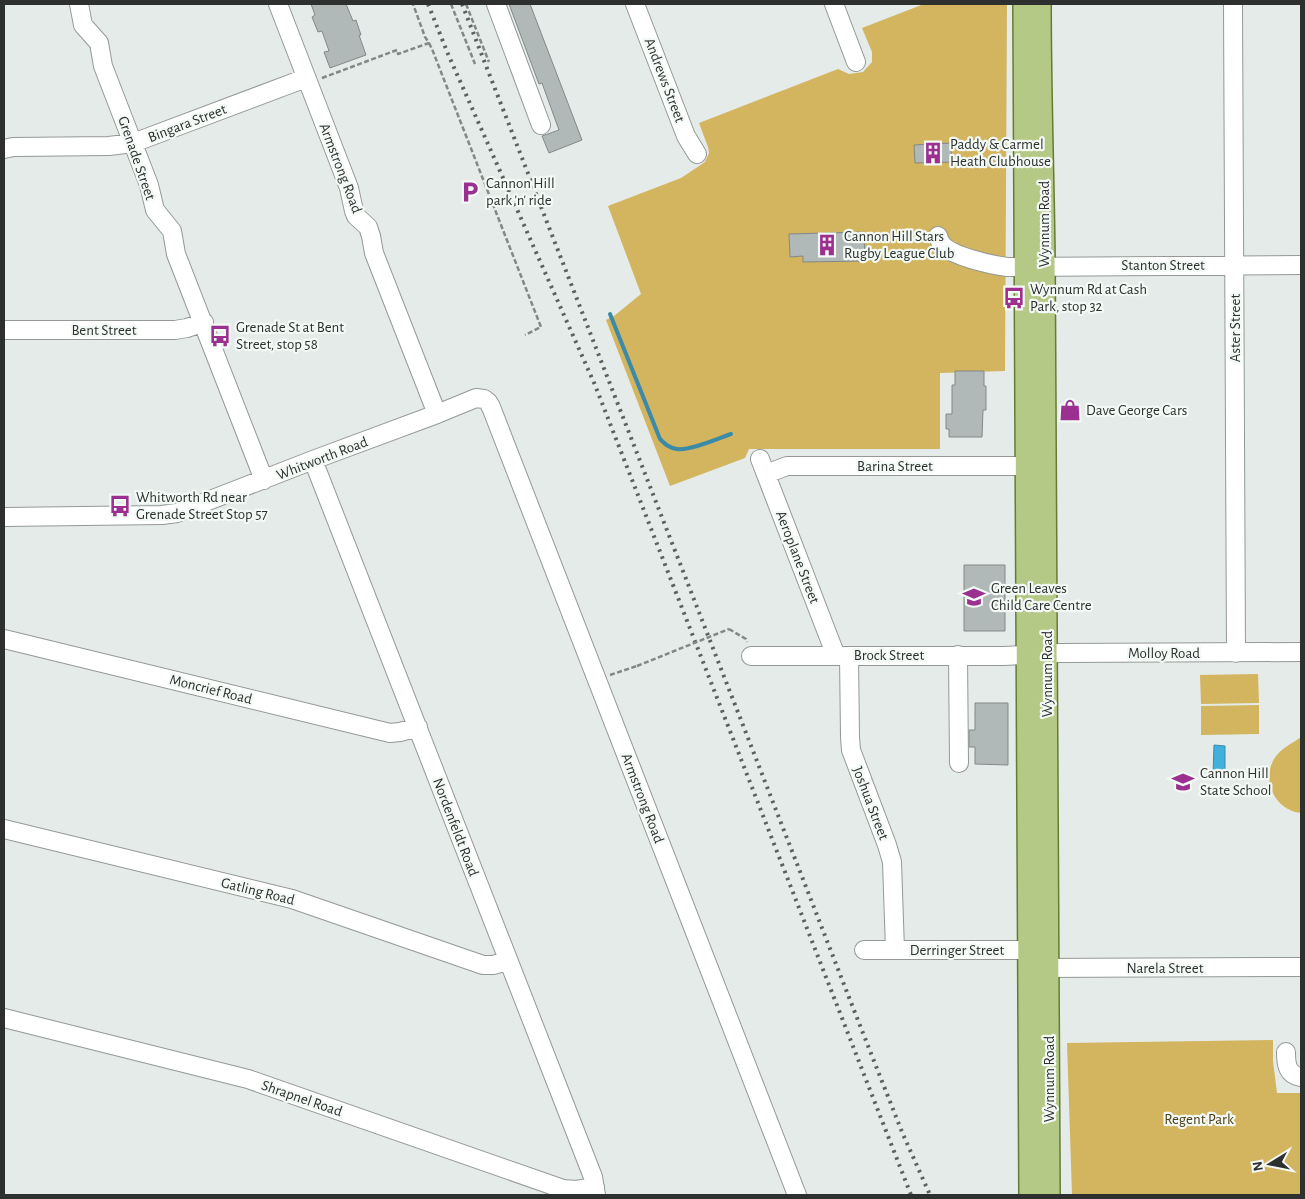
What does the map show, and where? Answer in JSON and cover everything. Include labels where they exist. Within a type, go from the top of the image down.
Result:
[{"type":"main road","name":"Wynnum Road","points":[[1024,4],[1045,490],[1037,654]]},
{"type":"main road","name":"Wynnum Road","points":[[1040,4],[1035,266],[1026,466],[1037,654],[1039,959],[1050,1195]]},
{"type":"main road","name":"Wynnum Road","points":[[1030,1195],[1039,959]]},
{"type":"street","name":"Grenade Street","points":[[79,4],[83,25],[100,43],[104,66],[149,185],[155,210],[172,231],[176,254],[264,480]]},
{"type":"street","name":"Armstrong Road","points":[[278,4],[349,188],[354,211],[356,216],[368,227],[374,252],[437,414]]},
{"type":"street","points":[[496,4],[541,125]]},
{"type":"street","name":"Andrews Street","points":[[636,4],[686,136],[697,154]]},
{"type":"street","points":[[834,4],[856,62]]},
{"type":"street","name":"Aster Street","points":[[1233,4],[1236,653]]},
{"type":"street","name":"Bingara Street","points":[[4,149],[13,147],[109,146],[132,143],[306,78]]},
{"type":"street","name":"Stanton Street","points":[[938,236],[941,244],[951,251],[978,261],[1000,266],[1301,265]]},
{"type":"street","name":"Bent Street","points":[[4,330],[174,330],[204,322]]},
{"type":"street","name":"Whitworth Road","points":[[4,517],[171,514],[184,511],[476,398],[483,398],[488,402]]},
{"type":"street","name":"Armstrong Road","points":[[488,402],[797,1195]]},
{"type":"street","name":"Nordenfeldt Road","points":[[313,460],[590,1171],[596,1191]]},
{"type":"street","name":"Barina Street","points":[[763,466],[1026,466]]},
{"type":"street","name":"Aeroplane Street","points":[[763,466],[843,656]]},
{"type":"street","name":"Moncrief Road","points":[[4,638],[390,733],[418,727]]},
{"type":"street","name":"Molloy Road","points":[[1037,654],[1301,652]]},
{"type":"street","name":"Brock Street","points":[[751,656],[1037,654]]},
{"type":"street","points":[[958,655],[958,763]]},
{"type":"street","name":"Joshua Street","points":[[843,656],[852,750],[892,862],[894,950]]},
{"type":"street","name":"Gatling Road","points":[[4,829],[292,899],[483,965],[493,965],[508,961]]},
{"type":"street","name":"Derringer Street","points":[[864,950],[894,950],[1039,959]]},
{"type":"street","name":"Narela Street","points":[[1039,959],[1301,967]]},
{"type":"street","name":"Shrapnel Road","points":[[4,1018],[248,1079],[563,1189],[596,1191]]},
{"type":"street","points":[[1289,1052],[1288,1068],[1291,1074],[1301,1077]]},
{"type":"path","points":[[413,4],[541,327],[525,334]]},
{"type":"path","points":[[451,4],[475,64]]},
{"type":"path","points":[[466,4],[489,62]]},
{"type":"path","points":[[306,78],[318,79],[397,50],[398,54],[429,43]]},
{"type":"path","points":[[597,680],[729,629],[746,639],[751,656]]},
{"type":"green space","points":[[924,4],[1007,4],[1005,371],[940,373],[940,449],[749,449],[745,458],[670,486],[606,320],[614,316],[641,294],[608,206],[681,178],[705,162],[709,153],[699,123],[838,69],[849,74],[863,72],[872,62],[872,52],[862,28]]},
{"type":"green space","points":[[1258,674],[1259,703],[1201,704],[1200,675]]},
{"type":"green space","points":[[1259,705],[1259,734],[1201,735],[1201,706]]},
{"type":"green space","points":[[1301,737],[1301,813],[1283,806],[1277,799],[1272,792],[1269,774],[1271,765],[1278,753]]},
{"type":"green space","name":"Regent Park","points":[[1273,1040],[1273,1061],[1277,1093],[1301,1093],[1301,1195],[1072,1195],[1067,1043]]},
{"type":"water","points":[[1214,745],[1225,746],[1225,777],[1213,776]]},
{"type":"building","points":[[311,4],[346,4],[353,21],[356,20],[366,55],[330,68],[324,52],[329,51],[322,31],[318,32],[312,17],[315,15]]},
{"type":"building","points":[[509,4],[530,4],[582,140],[549,153],[542,136],[559,130],[542,83],[539,84]]},
{"type":"building","name":"Paddy & Carmel Heath Clubhouse","points":[[951,143],[952,162],[915,163],[914,145]]},
{"type":"building","name":"Cannon Hill Stars Rugby League Club","points":[[864,232],[865,261],[803,262],[803,256],[790,257],[789,234]]},
{"type":"building","points":[[955,371],[984,371],[986,410],[983,410],[982,437],[949,437],[949,429],[946,429],[946,414],[952,414],[952,385],[955,385]]},
{"type":"building","points":[[964,565],[1005,565],[1005,631],[964,631]]},
{"type":"building","points":[[975,703],[1008,703],[1008,765],[975,764],[975,747],[969,747],[969,730],[975,730]]},
{"type":"waterway","points":[[610,314],[660,439],[667,446],[677,449],[689,448],[731,434]]},
{"type":"railway","points":[[428,4],[448,54],[595,385],[911,1195]]},
{"type":"railway","points":[[462,4],[859,1023],[902,1132],[930,1195]]},
{"type":"place","name":"Paddy & Carmel Heath Clubhouse","points":[[933,153]]},
{"type":"place","name":"Cannon Hill park 'n' ride","points":[[470,192]]},
{"type":"place","name":"Cannon Hill Stars Rugby League Club","points":[[827,245]]},
{"type":"place","name":"Wynnum Rd at Cash Park, stop 32","points":[[1014,298]]},
{"type":"place","name":"Grenade St at Bent Street, stop 58","points":[[220,336]]},
{"type":"place","name":"Dave George Cars","points":[[1070,410]]},
{"type":"place","name":"Whitworth Rd near Grenade Street Stop 57","points":[[120,506]]},
{"type":"place","name":"Green Leaves Child Care Centre","points":[[974,597]]},
{"type":"place","name":"Cannon Hill State School","points":[[1183,782]]}]
